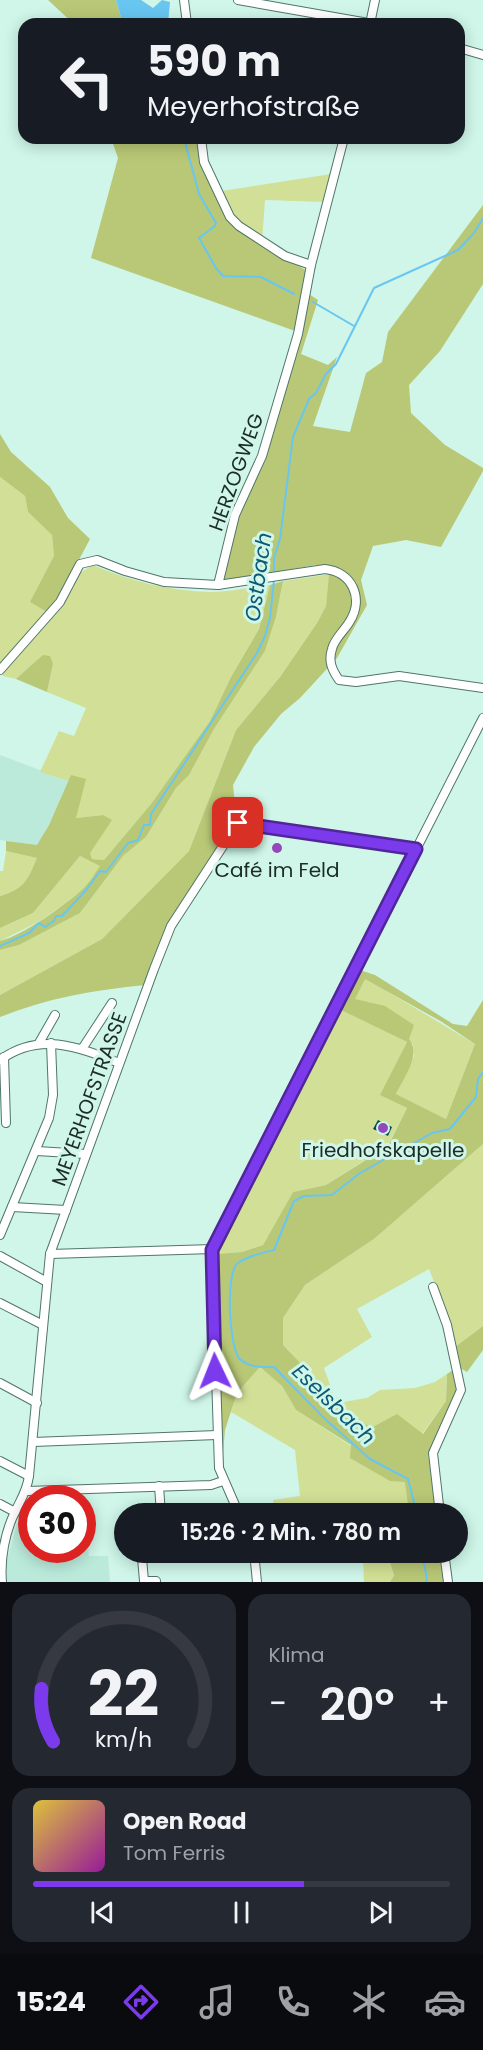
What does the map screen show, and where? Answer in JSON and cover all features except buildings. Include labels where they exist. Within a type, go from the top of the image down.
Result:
[{"type":"street","points":[[184,0],[186,18]]},
{"type":"street","points":[[238,0],[338,18]]},
{"type":"street","points":[[373,18],[375,0]]},
{"type":"street","points":[[465,50],[483,55]]},
{"type":"street","points":[[202,144],[204,162],[230,217],[238,226],[285,256],[311,265]]},
{"type":"street","name":"HERZOGWEG","points":[[218,585],[235,515],[262,456],[298,334],[311,265],[342,144]]},
{"type":"street","points":[[0,670],[60,602],[80,564],[97,560],[164,582],[218,585],[325,569],[337,570],[353,585],[357,605],[351,620],[332,646],[330,658],[332,670],[339,680],[356,682],[389,675],[483,688]]},
{"type":"street","points":[[234,1503],[219,1468],[211,1263],[213,1249],[483,718]]},
{"type":"street","name":"MEYERHOFSTRASSE","points":[[28,1485],[50,1254],[171,926],[238,823],[416,849]]},
{"type":"street","points":[[82,1049],[112,1003]]},
{"type":"street","points":[[39,1043],[55,1015]]},
{"type":"street","points":[[6,1123],[2,1059],[20,1048],[39,1043],[51,1043],[82,1049],[119,1063]]},
{"type":"street","points":[[0,1235],[37,1151],[51,1110],[51,1043]]},
{"type":"street","points":[[37,1151],[86,1154]]},
{"type":"street","points":[[12,1207],[66,1210]]},
{"type":"street","points":[[50,1254],[213,1249]]},
{"type":"street","points":[[0,1256],[46,1282]]},
{"type":"street","points":[[433,1287],[447,1325],[461,1390],[433,1453],[439,1503]]},
{"type":"street","points":[[0,1303],[43,1325]]},
{"type":"street","points":[[0,1383],[37,1402]]},
{"type":"street","points":[[33,1442],[217,1436]]},
{"type":"street","points":[[0,1461],[29,1476]]},
{"type":"street","points":[[96,1488],[211,1485],[223,1481]]},
{"type":"street","points":[[159,1486],[160,1503]]},
{"type":"street","points":[[0,1504],[15,1512]]},
{"type":"street","name":"MEYERHOFSTRASSE","points":[[2,1582],[4,1547],[18,1507]]},
{"type":"street","points":[[142,1563],[144,1581],[156,1581]]},
{"type":"street","points":[[255,1563],[257,1582]]},
{"type":"street","points":[[445,1563],[448,1582]]},
{"type":"shaded area","points":[[0,755],[69,781],[37,846],[0,840]]},
{"type":"shaded area","points":[[17,1523],[18,1563],[96,1563],[96,1556],[108,1556],[110,1582],[7,1582],[6,1564]]},
{"type":"green space","points":[[48,0],[116,0],[121,18],[68,18]]},
{"type":"green space","points":[[113,144],[200,144],[232,222],[310,273],[309,294],[318,300],[301,354],[328,365],[337,357],[313,426],[350,432],[366,373],[382,362],[388,332],[483,205],[483,284],[440,351],[409,385],[411,413],[445,445],[483,468],[483,471],[441,547],[406,540],[373,546],[361,580],[367,605],[337,658],[300,698],[281,714],[254,747],[233,785],[236,816],[169,924],[145,985],[71,996],[0,1017],[0,995],[102,939],[189,851],[236,730],[280,677],[326,606],[330,565],[316,565],[224,581],[216,575],[234,508],[260,455],[295,331],[91,258],[118,158]]},
{"type":"green space","points":[[331,174],[324,202],[265,200],[262,242],[232,222],[215,192]]},
{"type":"green space","points":[[0,434],[11,452],[50,487],[68,518],[90,539],[64,588],[47,612],[30,602],[54,556],[52,535],[28,512],[25,496],[0,477]]},
{"type":"green space","points":[[0,477],[25,496],[28,512],[52,535],[54,556],[31,602],[47,612],[0,665]]},
{"type":"green space","points":[[93,565],[121,576],[180,590],[218,592],[270,585],[259,629],[231,677],[210,721],[151,804],[104,860],[92,859],[90,853],[103,815],[75,818],[72,775],[69,781],[40,772],[59,731],[74,736],[86,708],[47,692],[53,664],[28,669],[16,679],[3,676],[2,672],[54,616],[78,574]]},
{"type":"green space","points":[[330,574],[326,606],[317,623],[280,677],[236,730],[189,851],[102,939],[0,995],[0,950],[19,945],[80,913],[123,856],[146,837],[176,788],[189,775],[214,729],[265,651],[276,617],[283,581]]},
{"type":"green space","points":[[283,581],[276,617],[265,651],[214,729],[189,775],[176,788],[146,837],[123,856],[80,913],[19,945],[0,950],[0,941],[21,933],[66,903],[86,886],[100,866],[80,856],[33,913],[0,928],[0,896],[15,890],[24,883],[37,858],[6,851],[6,841],[37,845],[49,825],[71,775],[86,779],[76,818],[103,815],[112,820],[90,853],[92,859],[104,860],[151,804],[210,721],[231,677],[259,629],[270,585]]},
{"type":"green space","points":[[43,655],[50,656],[53,664],[47,692],[16,679]]},
{"type":"green space","points":[[6,851],[38,858],[20,887],[0,896],[0,871],[3,871]]},
{"type":"green space","points":[[80,856],[101,866],[86,887],[40,921],[0,941],[0,928],[33,913]]},
{"type":"green space","points":[[354,968],[375,975],[453,1024],[467,1026],[483,1000],[483,1144],[374,1239],[305,1285],[283,1318],[283,1345],[307,1370],[322,1402],[349,1412],[371,1428],[397,1414],[423,1434],[446,1401],[447,1374],[453,1370],[459,1390],[457,1397],[428,1453],[435,1503],[408,1503],[405,1482],[390,1481],[350,1458],[351,1445],[296,1410],[282,1386],[260,1367],[237,1393],[225,1430],[223,1453],[219,1452],[213,1268],[216,1251],[224,1236],[217,1254],[242,1252],[263,1245],[293,1192],[326,1185],[388,1146],[407,1108],[380,1095],[407,1042],[335,1007]],"holes":[[[365,979],[442,1022],[475,1044],[446,1119],[396,1094],[412,1059],[412,1045],[409,1039],[414,1025],[385,1006],[355,999]]]},
{"type":"green space","points":[[365,978],[475,1044],[446,1119],[396,1094],[414,1056],[413,1044],[354,999]]},
{"type":"green space","points":[[340,1009],[407,1042],[381,1095],[407,1108],[388,1145],[326,1185],[293,1192],[263,1245],[242,1252],[216,1254]]},
{"type":"green space","points":[[483,1144],[483,1326],[455,1347],[450,1324],[429,1269],[357,1309],[372,1337],[324,1368],[334,1396],[343,1402],[367,1398],[380,1390],[415,1388],[435,1382],[447,1374],[446,1401],[422,1434],[371,1429],[349,1412],[322,1402],[307,1370],[283,1345],[283,1318],[305,1285],[374,1239]]},
{"type":"green space","points":[[483,1326],[483,1350],[467,1372],[458,1367],[455,1347]]},
{"type":"green space","points":[[260,1367],[282,1386],[296,1410],[406,1482],[408,1503],[273,1503],[273,1500],[300,1496],[295,1450],[231,1412],[237,1393]]},
{"type":"green space","points":[[363,1563],[390,1563],[394,1577],[390,1582],[364,1582]]},
{"type":"green space","points":[[390,1563],[442,1563],[445,1582],[390,1582],[394,1576]]},
{"type":"water","points":[[116,0],[141,0],[153,8],[162,0],[170,2],[169,18],[121,18]]},
{"type":"waterway","points":[[186,144],[199,194],[216,223],[199,238],[216,268],[223,276],[261,277],[294,294]]},
{"type":"waterway","name":"Ostbach","points":[[274,574],[274,558],[280,539],[293,437],[309,399],[316,393],[326,374],[336,364],[374,288],[458,250],[474,233],[483,218]]},
{"type":"waterway","points":[[313,302],[354,326]]},
{"type":"waterway","name":"Ostbach","points":[[0,946],[29,933],[39,923],[45,927],[54,921],[56,916],[62,916],[100,871],[106,872],[128,843],[138,840],[144,825],[150,825],[151,814],[257,653],[270,618],[274,580]]},
{"type":"waterway","name":"Eselsbach","points":[[414,1503],[408,1479],[370,1459],[325,1419],[274,1367],[251,1365],[239,1358],[231,1325],[231,1280],[238,1263],[274,1250],[294,1201],[304,1196],[332,1195],[360,1173],[432,1133],[450,1129],[476,1097],[478,1079],[483,1072]]},
{"type":"waterway","name":"Eselsbach","points":[[424,1563],[426,1582]]},
{"type":"place","name":"Café im Feld","points":[[277,848]]},
{"type":"place","name":"Friedhofskapelle","points":[[383,1128]]},
{"type":"route","points":[[215,1371],[212,1250],[416,849],[238,823]]}]
